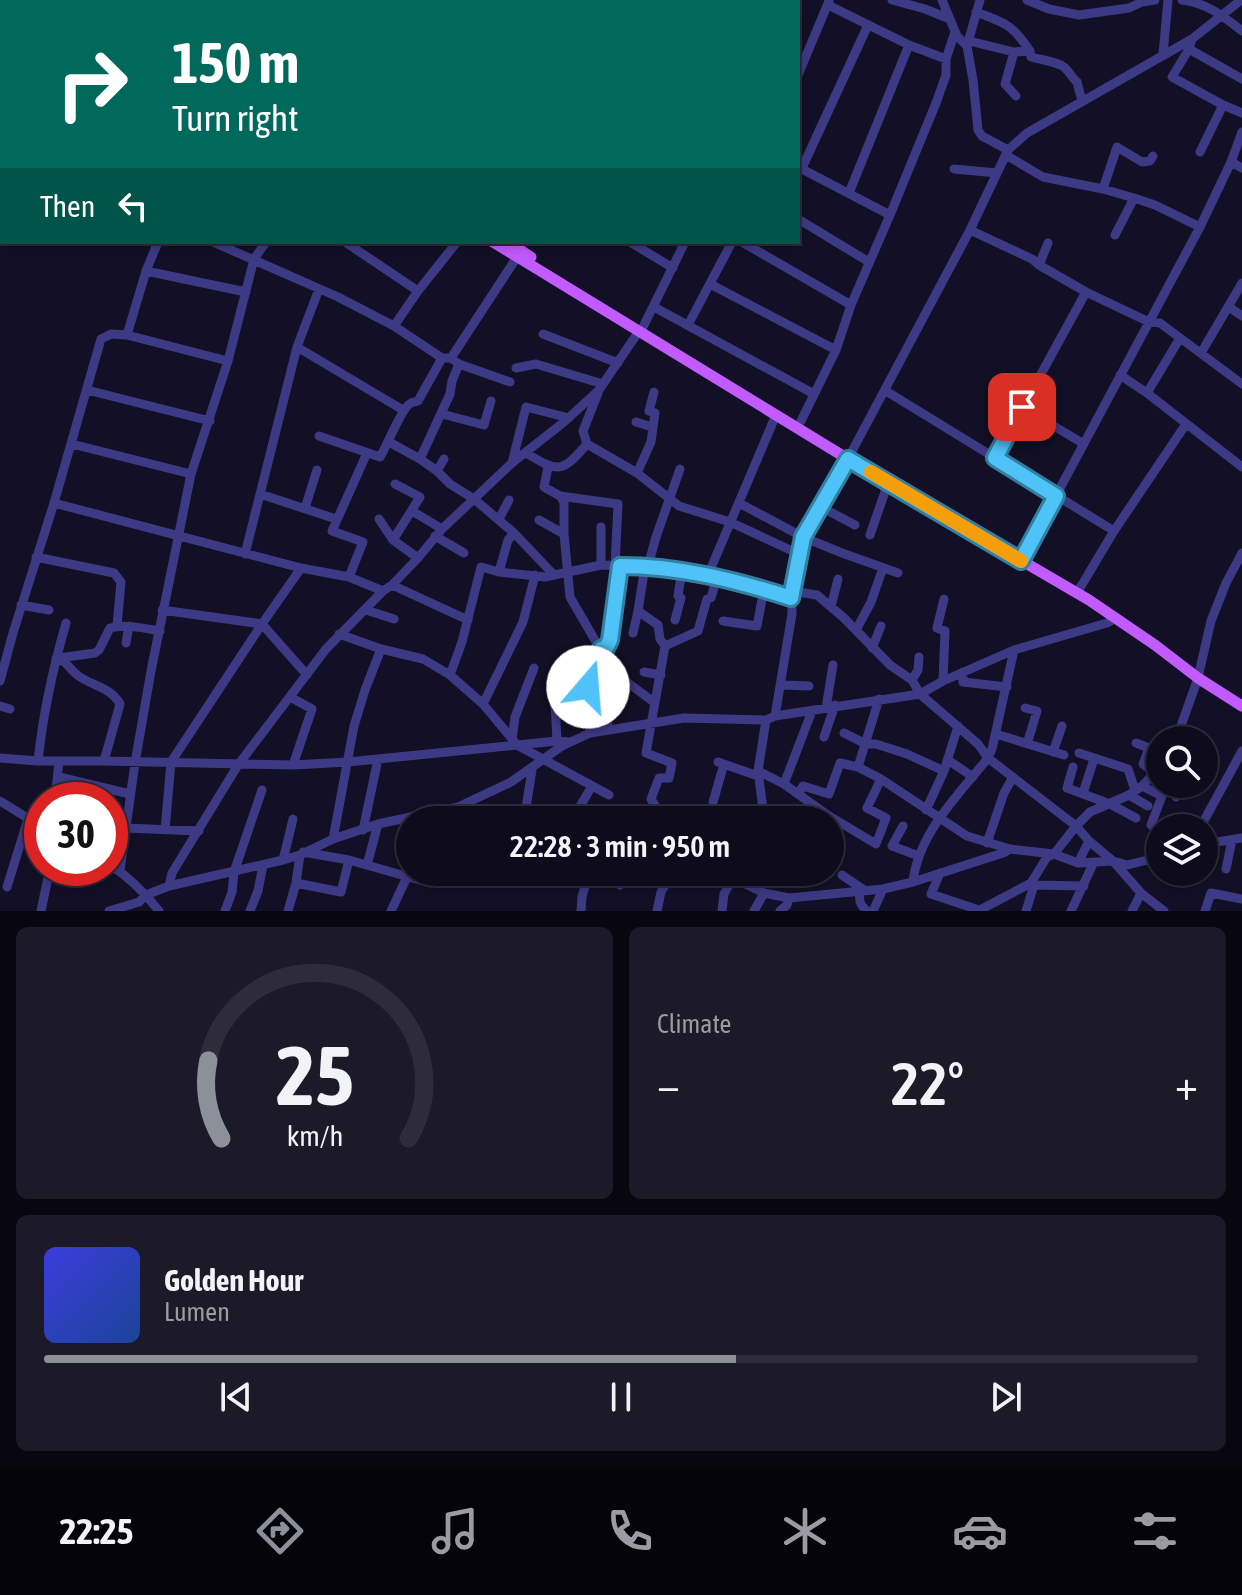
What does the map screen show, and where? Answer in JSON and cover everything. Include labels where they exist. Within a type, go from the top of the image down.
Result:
[{"type":"main road","points":[[503,244],[517,257],[641,329],[679,347],[769,405],[801,421],[888,483],[1080,588],[1172,651],[1198,675]]},
{"type":"main road","points":[[503,244],[776,415],[947,511],[1023,558],[1242,704]]},
{"type":"street","points":[[892,0],[950,19]]},
{"type":"street","points":[[942,0],[961,42],[1014,52],[1030,51]]},
{"type":"street","points":[[980,0],[968,43],[978,130],[982,136],[1043,177],[1134,198],[1200,227]]},
{"type":"street","points":[[1027,0],[1049,9],[1079,15],[1129,8],[1142,1],[1155,0]]},
{"type":"street","points":[[1060,11],[1062,0]]},
{"type":"street","points":[[1163,54],[1168,0]]},
{"type":"street","points":[[1182,0],[1208,7],[1242,31]]},
{"type":"street","points":[[1241,0],[1221,14],[1190,44],[1172,77],[1242,113]]},
{"type":"street","points":[[800,70],[829,2],[909,45],[946,59]]},
{"type":"street","points":[[976,12],[1007,23],[1018,33],[1031,57],[1060,64],[1077,82],[1082,101]]},
{"type":"street","points":[[868,25],[800,168],[890,215]]},
{"type":"street","points":[[801,421],[836,350],[851,305],[943,84],[946,59],[955,32]]},
{"type":"street","points":[[763,806],[758,773],[770,718],[782,685],[792,594],[803,537],[886,391],[1007,152],[1027,133],[1163,54],[1190,44]]},
{"type":"street","points":[[1190,44],[1242,79]]},
{"type":"street","points":[[849,193],[909,45]]},
{"type":"street","points":[[1014,52],[1005,84],[1016,96]]},
{"type":"street","points":[[1200,152],[1223,105]]},
{"type":"street","points":[[1023,558],[1200,227],[1242,132]]},
{"type":"street","points":[[1103,189],[1117,147],[1142,162],[1150,161],[1153,156]]},
{"type":"street","points":[[1231,162],[1242,168]]},
{"type":"street","points":[[954,169],[997,173]]},
{"type":"street","points":[[1115,235],[1134,198]]},
{"type":"street","points":[[800,220],[869,262]]},
{"type":"street","points":[[970,230],[1032,259],[1086,292],[1149,322],[1160,323],[1242,384]]},
{"type":"street","points":[[1039,265],[1048,243]]},
{"type":"street","points":[[127,335],[157,244]]},
{"type":"street","points":[[218,244],[394,326],[451,360],[510,382]]},
{"type":"street","points":[[128,808],[162,610],[191,474],[228,361],[254,259],[265,244]]},
{"type":"street","points":[[348,244],[418,291]]},
{"type":"street","points":[[394,326],[455,244]]},
{"type":"street","points":[[633,244],[673,268]]},
{"type":"street","points":[[169,886],[172,873],[238,765],[339,634],[512,463],[601,387],[654,307],[684,244]]},
{"type":"street","points":[[688,325],[731,244]]},
{"type":"street","points":[[745,244],[851,305]]},
{"type":"street","points":[[319,436],[380,457],[403,410],[409,403],[418,401],[451,360],[517,257]]},
{"type":"street","points":[[146,271],[246,292]]},
{"type":"street","points":[[1201,353],[1242,283]]},
{"type":"street","points":[[710,284],[836,350]]},
{"type":"street","points":[[245,554],[297,347],[319,289]]},
{"type":"street","points":[[995,458],[1086,292]]},
{"type":"street","points":[[654,307],[814,394]]},
{"type":"street","points":[[1229,307],[1242,316]]},
{"type":"street","points":[[0,681],[101,339],[111,334],[127,335],[228,361]]},
{"type":"street","points":[[543,334],[618,363]]},
{"type":"street","points":[[1147,393],[1180,338]]},
{"type":"street","points":[[297,347],[403,410]]},
{"type":"street","points":[[420,459],[450,394],[451,360]]},
{"type":"street","points":[[516,368],[536,364],[601,387]]},
{"type":"street","points":[[1120,375],[1242,467]]},
{"type":"street","points":[[601,387],[583,431],[587,444],[637,473],[679,506],[730,522],[799,554]]},
{"type":"street","points":[[87,390],[210,421]]},
{"type":"street","points":[[886,391],[1114,531]]},
{"type":"street","points":[[637,473],[651,442],[655,413],[649,411],[654,392]]},
{"type":"street","points":[[442,414],[484,425],[491,401]]},
{"type":"street","points":[[512,463],[526,407],[566,420],[583,431]]},
{"type":"street","points":[[1022,407],[1084,444]]},
{"type":"street","points":[[665,646],[698,631],[707,599],[711,598],[713,576],[730,522],[776,415]]},
{"type":"street","points":[[636,422],[652,427]]},
{"type":"street","points":[[1080,588],[1186,424]]},
{"type":"street","points":[[389,442],[420,459],[499,519],[554,575]]},
{"type":"street","points":[[72,444],[191,474]]},
{"type":"street","points":[[526,453],[548,467],[565,466],[587,444]]},
{"type":"street","points":[[349,577],[363,542],[332,531],[367,453]]},
{"type":"street","points":[[437,471],[444,459]]},
{"type":"street","points":[[548,467],[544,487],[560,496],[618,504],[617,566],[610,640],[602,651],[588,687],[590,733]]},
{"type":"street","points":[[633,633],[647,566],[680,469]]},
{"type":"street","points":[[305,508],[317,470]]},
{"type":"street","points":[[870,535],[888,483]]},
{"type":"street","points":[[393,540],[420,497],[395,484]]},
{"type":"street","points":[[260,494],[336,519]]},
{"type":"street","points":[[560,496],[564,502],[570,597],[612,671],[655,703]]},
{"type":"street","points":[[499,519],[509,500]]},
{"type":"street","points":[[54,503],[388,588],[468,620]]},
{"type":"street","points":[[739,503],[803,537],[898,573]]},
{"type":"street","points":[[821,507],[855,525]]},
{"type":"street","points":[[412,511],[464,553]]},
{"type":"street","points":[[379,519],[393,540],[418,558]]},
{"type":"street","points":[[539,520],[564,534]]},
{"type":"street","points":[[601,527],[601,565]]},
{"type":"street","points":[[499,572],[508,540],[514,533]]},
{"type":"street","points":[[601,539],[616,541]]},
{"type":"street","points":[[1181,726],[1198,675],[1211,621],[1242,553]]},
{"type":"street","points":[[36,557],[114,573],[121,582],[117,626]]},
{"type":"street","points":[[450,675],[481,567],[545,577],[601,565],[647,566],[682,570],[792,594],[817,595],[890,665],[912,680],[920,694],[978,744],[988,758],[1076,826],[1141,893],[1164,911]]},
{"type":"street","points":[[165,830],[171,762],[301,568]]},
{"type":"street","points":[[856,630],[871,602],[883,568]]},
{"type":"street","points":[[675,620],[681,598],[678,596],[682,570]]},
{"type":"street","points":[[483,704],[523,622],[535,575]]},
{"type":"street","points":[[831,607],[838,579]]},
{"type":"street","points":[[723,621],[757,626],[764,589]]},
{"type":"street","points":[[943,681],[945,631],[937,628],[944,599]]},
{"type":"street","points":[[21,605],[49,610]]},
{"type":"street","points":[[162,610],[262,624],[307,675]]},
{"type":"street","points":[[366,610],[394,619]]},
{"type":"street","points":[[638,611],[658,625],[660,639],[665,646],[646,753],[672,763],[669,778],[659,778],[651,799],[655,806]]},
{"type":"street","points":[[460,806],[511,782],[562,746],[590,733],[684,718],[770,718],[920,694],[1014,650],[1116,618]]},
{"type":"street","points":[[38,761],[41,728],[66,623]]},
{"type":"street","points":[[56,658],[95,653],[110,628],[117,626],[160,631]]},
{"type":"street","points":[[126,643],[129,626]]},
{"type":"street","points":[[872,648],[881,626]]},
{"type":"street","points":[[339,634],[423,659],[450,675],[483,704],[514,742],[609,795]]},
{"type":"street","points":[[333,839],[354,726],[381,649]]},
{"type":"street","points":[[913,882],[914,867],[940,818],[988,758],[1014,650]]},
{"type":"street","points":[[912,680],[918,670],[919,657]]},
{"type":"street","points":[[56,658],[67,662],[76,675],[111,692],[120,704],[104,761]]},
{"type":"street","points":[[824,737],[833,665]]},
{"type":"street","points":[[514,742],[515,717],[534,668]]},
{"type":"street","points":[[644,672],[661,675]]},
{"type":"street","points":[[963,672],[963,682],[1007,687]]},
{"type":"street","points":[[607,730],[609,706],[628,683]]},
{"type":"street","points":[[782,685],[809,686]]},
{"type":"street","points":[[290,697],[312,709],[293,765]]},
{"type":"street","points":[[858,767],[879,699]]},
{"type":"street","points":[[555,703],[557,741]]},
{"type":"street","points":[[589,703],[609,706]]},
{"type":"street","points":[[1025,708],[1037,711],[1027,744]]},
{"type":"street","points":[[784,784],[812,711]]},
{"type":"street","points":[[926,810],[944,771],[958,726]]},
{"type":"street","points":[[1053,752],[1062,726]]},
{"type":"street","points":[[844,733],[866,744],[907,754],[944,771]]},
{"type":"street","points":[[996,734],[1064,755]]},
{"type":"street","points":[[0,758],[293,765],[378,759],[514,742],[573,742]]},
{"type":"street","points":[[1136,743],[1146,747]]},
{"type":"street","points":[[1209,814],[1238,767],[1242,751]]},
{"type":"street","points":[[1079,753],[1128,769],[1136,790],[1148,806]]},
{"type":"street","points":[[363,830],[378,759]]},
{"type":"street","points":[[1083,793],[1094,759]]},
{"type":"street","points":[[948,760],[973,777]]},
{"type":"street","points":[[58,782],[59,761]]},
{"type":"street","points":[[713,802],[721,763],[784,784],[876,844],[886,818],[867,808],[881,779]]},
{"type":"street","points":[[798,794],[803,786],[829,794],[840,763],[858,767],[881,779],[967,836],[987,843],[1054,854],[1078,863],[1113,861],[1127,865],[1146,860]]},
{"type":"street","points":[[1073,767],[1067,788],[1110,804],[1136,818]]},
{"type":"street","points":[[530,806],[532,770]]},
{"type":"street","points":[[59,777],[130,794]]},
{"type":"street","points":[[987,843],[1004,793],[1013,777]]},
{"type":"street","points":[[1026,911],[1033,884],[1047,857],[1054,854],[1090,812],[1136,790],[1146,780]]},
{"type":"street","points":[[580,806],[592,786]]},
{"type":"street","points":[[225,911],[232,892],[234,872],[262,790]]},
{"type":"street","points":[[1136,790],[1162,796],[1155,814]]},
{"type":"street","points":[[0,801],[24,816]]},
{"type":"street","points":[[283,860],[293,819]]},
{"type":"street","points":[[109,911],[139,902],[146,895],[169,886],[283,860],[333,839],[396,821]]},
{"type":"street","points":[[367,865],[378,824]]},
{"type":"street","points":[[903,826],[892,846],[919,856]]},
{"type":"street","points":[[128,828],[199,831]]},
{"type":"street","points":[[7,887],[24,832]]},
{"type":"street","points":[[1226,869],[1237,839]]},
{"type":"street","points":[[1078,863],[1089,841]]},
{"type":"street","points":[[753,886],[764,893],[789,898],[883,889],[1010,849]]},
{"type":"street","points":[[302,854],[349,860],[396,874]]},
{"type":"street","points":[[288,911],[302,854]]},
{"type":"street","points":[[296,883],[341,892],[349,860]]},
{"type":"street","points":[[1071,911],[1093,864]]},
{"type":"street","points":[[250,911],[263,865]]},
{"type":"street","points":[[940,873],[931,894],[979,911],[1033,884],[1084,886]]},
{"type":"street","points":[[844,876],[862,890]]},
{"type":"street","points":[[128,878],[159,911]]},
{"type":"street","points":[[41,911],[46,886]]},
{"type":"street","points":[[391,911],[403,886]]},
{"type":"street","points":[[581,911],[585,886]]},
{"type":"street","points":[[657,911],[665,886]]},
{"type":"street","points":[[722,911],[724,894],[729,886]]},
{"type":"street","points":[[862,890],[861,906],[870,911],[883,889]]},
{"type":"street","points":[[754,911],[764,893]]},
{"type":"street","points":[[1132,911],[1141,893]]},
{"type":"street","points":[[1205,911],[1211,893],[1242,899]]},
{"type":"street","points":[[780,911],[789,898]]},
{"type":"slow traffic","points":[[871,472],[1021,561]]},
{"type":"route","points":[[588,687],[601,649],[603,654],[610,640],[620,566],[682,570],[791,598],[803,537],[848,459],[1021,561],[1056,496],[995,458],[1022,407]]}]
